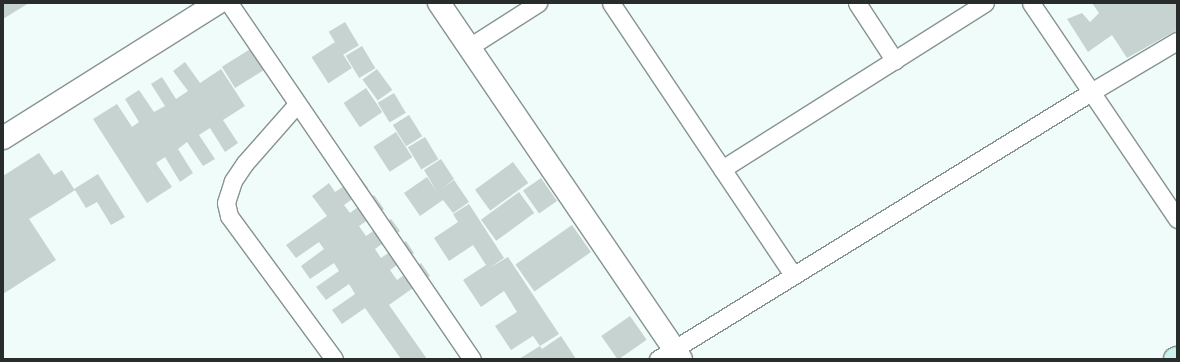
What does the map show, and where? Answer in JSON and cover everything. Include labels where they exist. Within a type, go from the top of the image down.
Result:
[{"type":"street","points":[[3,138],[217,3]]},
{"type":"street","points":[[229,3],[472,359]]},
{"type":"street","points":[[439,3],[671,356],[794,276],[1091,92],[1177,41]]},
{"type":"street","points":[[469,48],[538,3]]},
{"type":"street","points":[[611,3],[794,276]]},
{"type":"street","points":[[856,3],[896,61]]},
{"type":"street","points":[[722,169],[986,3]]},
{"type":"street","points":[[1031,3],[1177,218]]},
{"type":"street","points":[[297,104],[245,163],[233,182],[226,203],[229,216],[334,359]]},
{"type":"building","points":[[3,3],[29,3],[3,19]]},
{"type":"building","points":[[1092,3],[1176,3],[1177,30],[1127,58],[1112,35],[1088,52],[1067,19],[1082,13],[1090,22],[1099,13]]},
{"type":"building","points":[[345,22],[359,45],[343,55],[329,32]]},
{"type":"building","points":[[335,42],[352,68],[328,83],[312,57]]},
{"type":"building","points":[[260,43],[273,64],[235,88],[222,67]]},
{"type":"building","points":[[362,46],[375,68],[359,78],[346,56]]},
{"type":"building","points":[[185,62],[200,83],[221,69],[245,106],[223,120],[238,143],[225,152],[210,128],[199,135],[215,159],[203,166],[187,142],[178,149],[193,173],[180,182],[165,157],[156,163],[172,187],[147,203],[93,119],[117,104],[132,127],[139,122],[125,99],[139,90],[154,112],[165,106],[151,84],[162,77],[176,99],[188,91],[173,71]]},
{"type":"building","points":[[377,69],[392,90],[378,101],[362,80]]},
{"type":"building","points":[[366,88],[382,112],[360,127],[344,103]]},
{"type":"building","points":[[394,93],[406,113],[390,123],[378,103]]},
{"type":"building","points":[[409,115],[422,136],[406,146],[393,125]]},
{"type":"building","points":[[396,132],[412,157],[390,172],[373,147]]},
{"type":"building","points":[[425,137],[438,159],[421,170],[408,147]]},
{"type":"building","points":[[39,153],[54,175],[62,170],[74,189],[98,174],[125,217],[111,225],[97,202],[86,208],[75,190],[29,219],[56,260],[3,294],[3,176]]},
{"type":"building","points":[[441,159],[454,179],[443,188],[454,180],[469,202],[453,213],[443,200],[420,216],[404,193],[427,177],[437,192],[424,170]]},
{"type":"building","points":[[513,162],[528,183],[490,211],[475,190]]},
{"type":"building","points":[[359,176],[368,188],[344,205],[350,213],[374,195],[384,209],[359,226],[366,236],[391,219],[400,231],[375,249],[381,258],[406,241],[414,253],[390,270],[397,280],[421,263],[430,276],[389,305],[427,359],[401,359],[365,308],[342,324],[332,310],[355,294],[349,284],[326,300],[316,287],[339,271],[334,263],[310,279],[301,266],[324,249],[319,242],[296,258],[286,245],[327,216],[312,196],[329,183],[335,192]]},
{"type":"building","points":[[541,178],[557,201],[539,214],[523,191]]},
{"type":"building","points":[[519,192],[534,213],[496,241],[481,220]]},
{"type":"building","points":[[469,204],[504,258],[489,268],[508,257],[559,334],[540,346],[533,336],[511,350],[495,326],[517,312],[504,291],[481,307],[463,280],[486,265],[473,245],[449,261],[434,238],[458,222],[453,214]]},
{"type":"building","points":[[572,225],[591,252],[534,292],[515,265]]},
{"type":"building","points":[[630,316],[647,340],[617,359],[601,336]]},
{"type":"building","points":[[561,336],[576,359],[519,359],[540,346],[542,349]]}]
